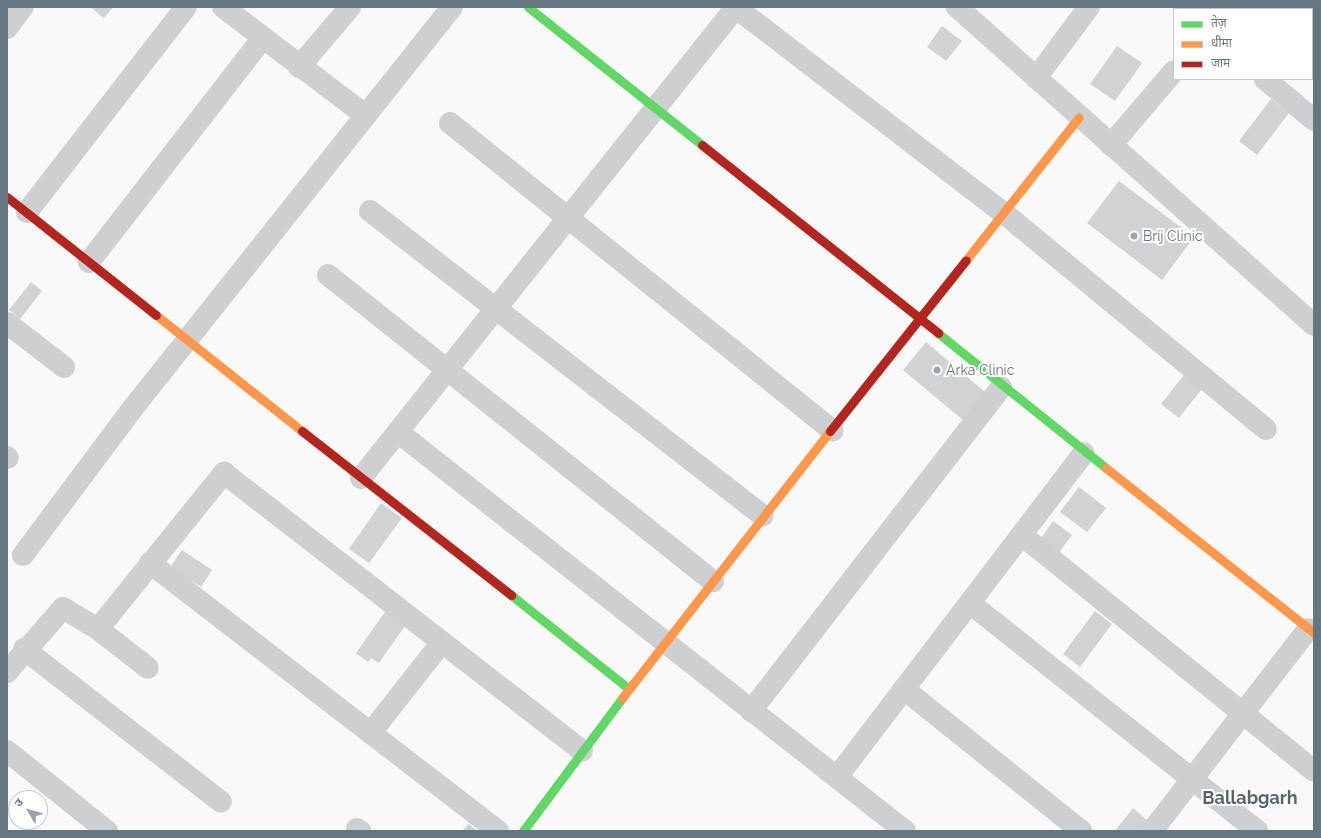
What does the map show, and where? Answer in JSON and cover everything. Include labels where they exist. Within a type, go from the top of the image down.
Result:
[{"type":"street","points":[[7,28],[23,7]]},
{"type":"street","points":[[27,212],[186,7]]},
{"type":"street","points":[[223,7],[299,67],[365,115]]},
{"type":"street","points":[[299,67],[350,7]]},
{"type":"street","points":[[23,555],[187,340],[452,7]]},
{"type":"street","points":[[528,7],[921,317],[1001,387],[1311,631],[1242,714],[1193,780],[1152,831]]},
{"type":"street","points":[[361,478],[570,218],[655,107],[736,7],[1005,214],[1266,429]]},
{"type":"street","points":[[957,7],[1079,117],[1314,324]]},
{"type":"street","points":[[1036,78],[1089,7]]},
{"type":"street","points":[[89,262],[263,38]]},
{"type":"street","points":[[1111,145],[1173,72]]},
{"type":"street","points":[[1266,80],[1314,120]]},
{"type":"street","points":[[523,831],[629,690],[663,642],[833,431],[921,317],[1005,214],[1079,117]]},
{"type":"street","points":[[450,123],[833,431]]},
{"type":"street","points":[[7,197],[629,690]]},
{"type":"street","points":[[370,211],[498,308],[763,516]]},
{"type":"street","points":[[328,275],[449,369],[713,581]]},
{"type":"street","points":[[7,323],[64,367]]},
{"type":"street","points":[[751,711],[1001,387]]},
{"type":"street","points":[[398,432],[905,831]]},
{"type":"street","points":[[837,776],[1023,536],[1084,453]]},
{"type":"street","points":[[98,629],[224,473],[582,751]]},
{"type":"street","points":[[1023,536],[1314,771]]},
{"type":"street","points":[[150,563],[372,731],[498,831]]},
{"type":"street","points":[[971,604],[1257,831]]},
{"type":"street","points":[[7,672],[24,649],[63,608],[98,629],[148,668]]},
{"type":"street","points":[[372,731],[442,642]]},
{"type":"street","points":[[24,649],[221,802]]},
{"type":"street","points":[[904,689],[1082,831]]},
{"type":"street","points":[[7,750],[107,831]]},
{"type":"building","points":[[90,7],[113,7],[104,18]]},
{"type":"building","points":[[942,26],[962,41],[946,61],[927,47]]},
{"type":"building","points":[[1117,46],[1142,63],[1115,101],[1090,84]]},
{"type":"building","points":[[1271,99],[1289,113],[1257,155],[1239,141]]},
{"type":"building","points":[[1119,181],[1194,237],[1162,280],[1087,223]]},
{"type":"building","points":[[31,282],[42,291],[20,319],[9,310]]},
{"type":"building","points":[[926,342],[992,398],[969,425],[903,370]]},
{"type":"building","points":[[1187,371],[1205,385],[1179,418],[1161,404]]},
{"type":"building","points":[[1079,487],[1106,508],[1087,532],[1060,512]]},
{"type":"building","points":[[381,503],[402,518],[369,563],[349,549]]},
{"type":"building","points":[[1053,521],[1072,535],[1058,554],[1039,541]]},
{"type":"building","points":[[182,550],[212,570],[201,587],[170,567]]},
{"type":"building","points":[[387,609],[407,623],[379,663],[371,658],[368,662],[356,653]]},
{"type":"building","points":[[1095,611],[1112,624],[1080,667],[1063,654]]},
{"type":"building","points":[[1133,808],[1149,822],[1142,831],[1115,831]]},
{"type":"building","points":[[469,824],[477,831],[462,831]]},
{"type":"traffic: fast","points":[[528,7],[702,145]]},
{"type":"traffic: fast","points":[[938,333],[1106,468]]},
{"type":"traffic: fast","points":[[511,595],[629,689]]},
{"type":"traffic: fast","points":[[523,831],[622,698]]},
{"type":"traffic: slow","points":[[966,260],[1079,117]]},
{"type":"traffic: slow","points":[[156,315],[302,431]]},
{"type":"traffic: slow","points":[[622,698],[830,431]]},
{"type":"traffic: slow","points":[[1106,468],[1314,633]]},
{"type":"traffic: jam","points":[[702,145],[938,333]]},
{"type":"traffic: jam","points":[[7,197],[156,315]]},
{"type":"traffic: jam","points":[[830,431],[966,260]]},
{"type":"traffic: jam","points":[[302,431],[511,595]]},
{"type":"place","name":"Brij Clinic","points":[[1134,236]]},
{"type":"place","name":"Arka Clinic","points":[[937,370]]},
{"type":"district","name":"Ballabgarh","points":[[1250,798]]}]
